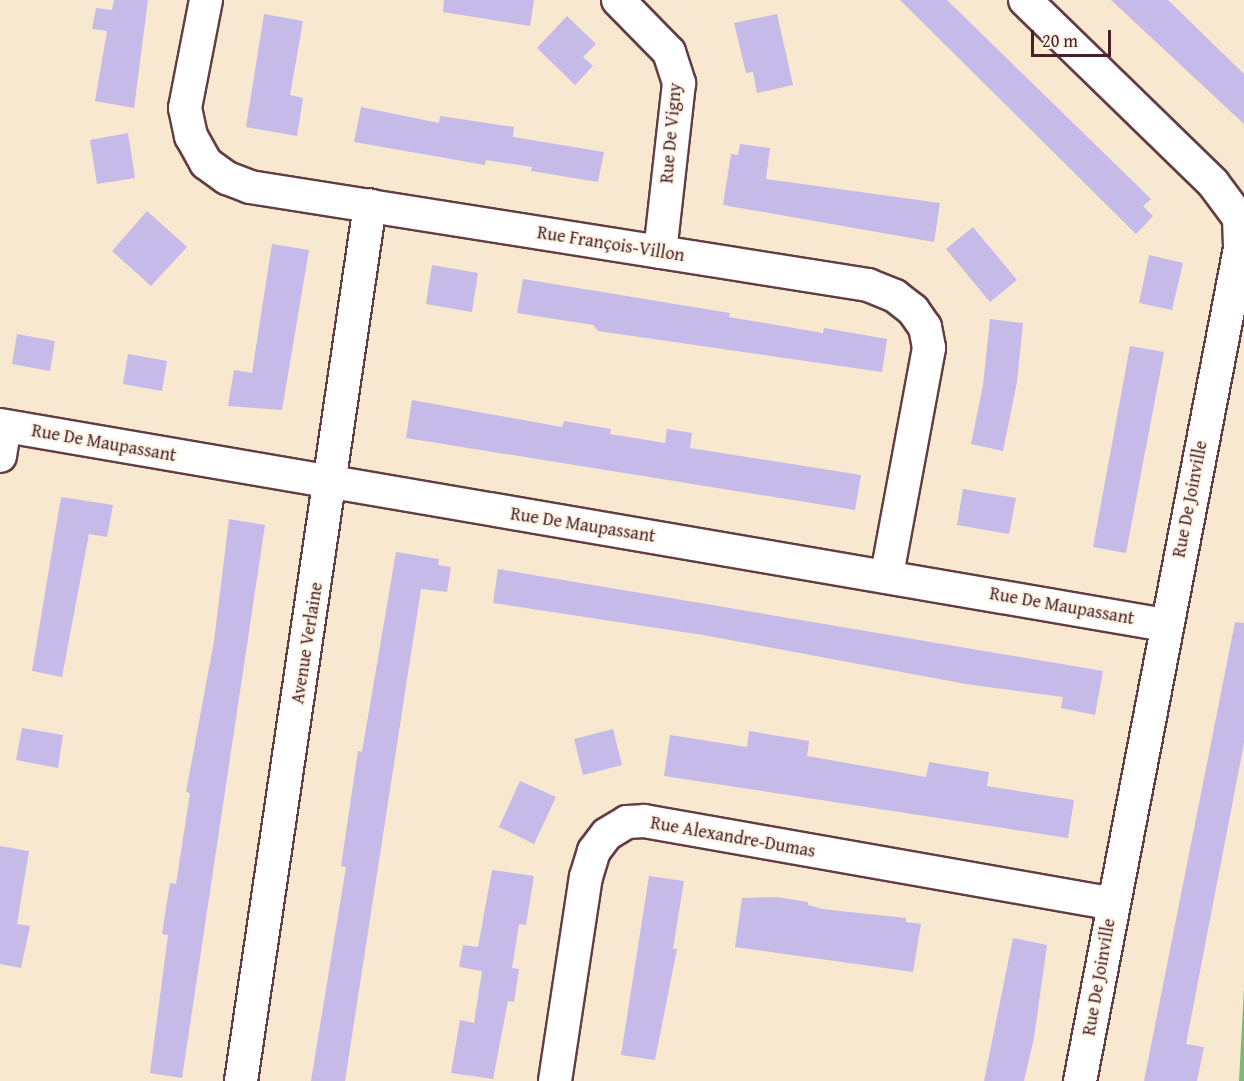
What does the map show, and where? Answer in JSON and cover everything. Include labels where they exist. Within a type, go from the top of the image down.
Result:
[{"type":"street","name":"Rue François-Villon","points":[[206,0],[185,108],[191,136],[207,163],[227,178],[250,187],[868,285],[895,296],[925,327],[929,348],[887,575]]},
{"type":"street","name":"Rue De Vigny","points":[[618,0],[669,52],[679,83],[660,252]]},
{"type":"street","name":"Rue De Joinville","points":[[1025,0],[1213,183],[1239,218],[1240,249],[1165,625],[1080,1081]]},
{"type":"street","name":"Avenue Verlaine","points":[[241,1081],[331,483],[370,205]]},
{"type":"street","name":"Rue De Maupassant","points":[[2,436],[331,483],[887,575],[1165,625]]},
{"type":"street","name":"Rue Alexandre-Dumas","points":[[555,1081],[586,878],[594,851],[607,834],[627,822],[644,821],[1113,904]]},
{"type":"green space","points":[[1244,988],[1244,1081],[1239,1081]]},
{"type":"building","points":[[114,0],[148,0],[134,108],[95,101],[107,31],[92,29],[96,8],[112,10]]},
{"type":"building","points":[[444,0],[534,0],[530,26],[443,12]]},
{"type":"building","points":[[900,0],[947,0],[1151,199],[1143,206],[1153,216],[1136,234]]},
{"type":"building","points":[[1111,0],[1168,0],[1244,74],[1244,124]]},
{"type":"building","points":[[264,14],[303,21],[290,95],[303,98],[297,136],[246,127]]},
{"type":"building","points":[[777,14],[793,85],[757,93],[753,72],[746,73],[734,23]]},
{"type":"building","points":[[567,16],[596,44],[583,57],[593,66],[575,85],[537,48]]},
{"type":"building","points":[[361,107],[439,123],[440,116],[514,127],[513,137],[604,152],[598,182],[531,171],[532,167],[486,160],[485,165],[354,142]]},
{"type":"building","points":[[128,133],[135,178],[97,184],[90,140]]},
{"type":"building","points":[[740,144],[770,148],[766,179],[940,203],[934,242],[723,205],[731,154],[738,155]]},
{"type":"building","points":[[147,211],[187,247],[151,286],[112,251]]},
{"type":"building","points":[[973,227],[1017,280],[990,302],[946,249]]},
{"type":"building","points":[[272,244],[309,250],[282,410],[228,406],[234,370],[252,373]]},
{"type":"building","points":[[1149,255],[1183,263],[1172,310],[1139,303]]},
{"type":"building","points":[[432,265],[478,273],[472,312],[426,304]]},
{"type":"building","points":[[523,279],[730,313],[729,317],[823,333],[824,328],[887,339],[882,372],[598,331],[593,325],[517,313]]},
{"type":"building","points":[[990,319],[1023,323],[1017,382],[1003,451],[971,444],[983,385]]},
{"type":"building","points":[[17,334],[55,341],[50,371],[12,364]]},
{"type":"building","points":[[1130,346],[1164,352],[1126,553],[1093,547]]},
{"type":"building","points":[[128,354],[167,361],[162,391],[123,384]]},
{"type":"building","points":[[412,400],[562,427],[564,421],[611,429],[610,434],[665,443],[667,429],[692,433],[690,448],[861,475],[855,510],[406,438]]},
{"type":"building","points":[[963,489],[1016,498],[1009,534],[957,525]]},
{"type":"building","points":[[61,497],[113,505],[107,537],[89,534],[62,677],[32,671]]},
{"type":"building","points":[[229,519],[265,525],[182,1078],[150,1073],[168,935],[162,934],[170,883],[176,884],[190,793],[186,792],[214,641]]},
{"type":"building","points":[[396,552],[439,559],[438,565],[451,567],[447,592],[421,589],[345,1081],[311,1081],[346,867],[341,866],[358,751],[362,752]]},
{"type":"building","points":[[498,569],[1103,671],[1095,715],[1061,708],[1063,697],[966,684],[703,635],[493,603]]},
{"type":"building","points":[[1235,622],[1244,623],[1244,743],[1186,1044],[1204,1047],[1197,1081],[1144,1081]]},
{"type":"building","points":[[22,728],[63,735],[58,768],[16,760]]},
{"type":"building","points":[[613,729],[622,765],[583,775],[574,739]]},
{"type":"building","points":[[749,731],[809,741],[807,756],[926,777],[929,762],[989,772],[987,786],[1074,800],[1068,838],[664,776],[670,735],[747,747]]},
{"type":"building","points":[[520,781],[556,797],[534,844],[499,827]]},
{"type":"building","points":[[0,846],[29,851],[17,924],[30,926],[21,968],[0,964]]},
{"type":"building","points":[[492,870],[534,876],[526,925],[519,924],[512,968],[519,969],[514,1002],[508,1001],[493,1079],[451,1073],[460,1020],[474,1023],[482,971],[459,967],[463,945],[478,947]]},
{"type":"building","points":[[649,876],[684,881],[673,949],[677,949],[655,1060],[621,1055]]},
{"type":"building","points":[[776,897],[808,902],[808,905],[822,909],[906,918],[906,922],[921,924],[913,972],[735,947],[742,898]]},
{"type":"building","points":[[1013,938],[1047,945],[1034,1038],[1024,1081],[984,1081]]}]
